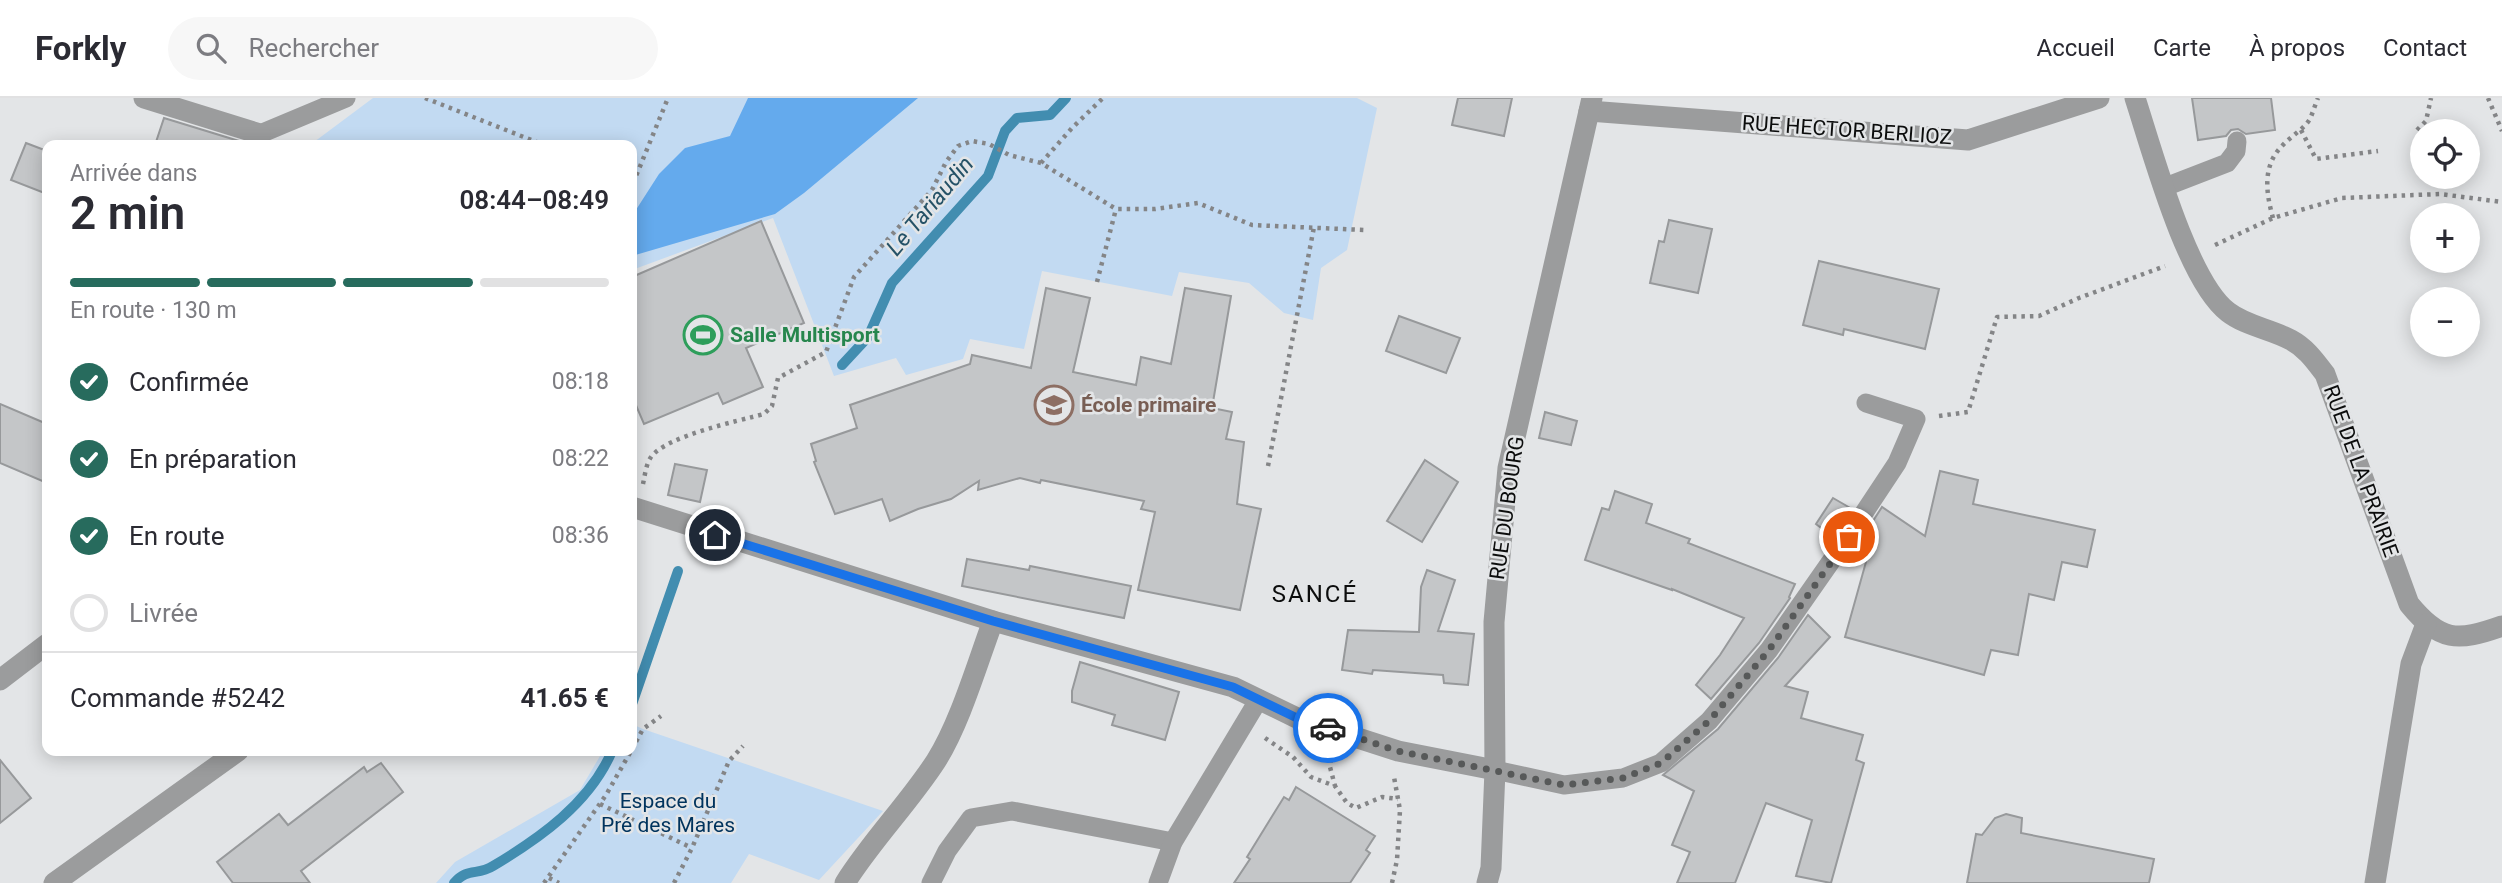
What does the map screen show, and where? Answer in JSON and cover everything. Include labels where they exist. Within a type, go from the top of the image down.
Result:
[{"type":"street","points":[[144,98],[260,134]]},
{"type":"street","name":"RUE HECTOR BERLIOZ","points":[[1590,104],[1968,139],[2099,98]]},
{"type":"street","name":"RUE DE LA PRAIRIE","points":[[2135,98],[2195,268],[2214,300],[2230,314],[2292,341],[2309,353],[2325,374],[2409,604],[2426,624]]},
{"type":"street","name":"RUE DU BOURG","points":[[1487,883],[1491,868],[1495,770],[1494,622],[1508,468],[1590,104]]},
{"type":"street","points":[[637,509],[993,621],[1233,687],[1299,719],[1398,751],[1495,770]]},
{"type":"street","points":[[845,883],[905,806],[938,758],[956,719],[993,621]]},
{"type":"street","points":[[2375,883],[2410,664],[2426,624],[2462,638],[2502,626]]},
{"type":"street","points":[[0,680],[42,648]]},
{"type":"street","points":[[54,883],[213,758]]},
{"type":"lane","points":[[260,134],[346,98]]},
{"type":"lane","points":[[2165,187],[2227,163],[2236,151],[2237,141]]},
{"type":"lane","points":[[1495,770],[1564,785],[1623,778],[1661,763],[1709,721],[1769,650],[1849,537],[1897,463],[1916,419],[1866,404]]},
{"type":"lane","points":[[1158,883],[1173,842],[1259,699]]},
{"type":"lane","points":[[931,883],[947,851],[971,818],[1012,811],[1173,842]]},
{"type":"path","points":[[425,98],[531,140]]},
{"type":"path","points":[[637,174],[668,98]]},
{"type":"path","points":[[1041,163],[1103,98]]},
{"type":"path","points":[[2273,218],[2266,172],[2280,147],[2301,130],[2309,119],[2318,98]]},
{"type":"path","points":[[2426,119],[2431,98]]},
{"type":"path","points":[[2488,98],[2502,131]]},
{"type":"path","points":[[2301,130],[2316,159],[2378,151]]},
{"type":"path","points":[[637,501],[650,458],[660,448],[686,437],[764,414],[772,406],[778,378],[826,352],[854,277],[932,190],[946,162],[958,146],[972,141],[989,144],[1009,155],[1041,163],[1116,209],[1155,209],[1198,203],[1252,225],[1364,230]]},
{"type":"path","points":[[1097,282],[1116,209]]},
{"type":"path","points":[[1268,466],[1314,227]]},
{"type":"path","points":[[637,740],[643,729],[661,716]]},
{"type":"path","points":[[1244,724],[1293,757],[1311,777],[1335,786],[1347,803],[1356,808],[1382,797],[1398,799]]},
{"type":"path","points":[[674,883],[729,761],[743,746]]},
{"type":"path","points":[[1392,883],[1397,860],[1400,810],[1394,778],[1398,751]]},
{"type":"path","points":[[544,883],[600,804],[628,756]]},
{"type":"path","points":[[600,804],[692,848]]},
{"type":"path","points":[[549,878],[559,883]]},
{"type":"green space","points":[[373,98],[1357,98],[1377,108],[1347,250],[1321,268],[1313,320],[1284,313],[1249,283],[1179,272],[1172,296],[1042,271],[1024,349],[970,339],[963,359],[906,375],[896,358],[834,376],[773,218],[637,268],[637,140],[317,140]]},
{"type":"green space","name":"Espace du Pré des Mares","points":[[637,726],[883,811],[819,880],[749,854],[731,883],[436,883],[455,862],[580,790],[600,756],[637,756]]},
{"type":"shaded area","points":[[748,98],[918,98],[775,214],[637,255],[637,208],[659,174],[685,148],[730,136]]},
{"type":"building","points":[[1458,98],[1512,98],[1504,136],[1452,125]]},
{"type":"building","points":[[2192,98],[2271,98],[2275,130],[2246,134],[2238,129],[2231,130],[2226,136],[2198,140]]},
{"type":"building","points":[[164,118],[236,140],[157,140]]},
{"type":"building","points":[[26,143],[42,149],[42,192],[11,180]]},
{"type":"building","points":[[1669,220],[1712,229],[1698,293],[1650,283],[1659,241],[1664,242]]},
{"type":"building","name":"Salle Multisport","points":[[761,221],[804,323],[746,348],[763,387],[723,404],[718,393],[644,424],[637,408],[637,275]]},
{"type":"building","points":[[1819,261],[1939,289],[1925,349],[1844,329],[1843,335],[1803,325]]},
{"type":"building","name":"École primaire","points":[[1046,288],[1090,298],[1073,372],[1136,385],[1141,357],[1171,364],[1185,288],[1231,296],[1212,408],[1232,412],[1226,439],[1244,442],[1237,504],[1261,509],[1240,610],[1138,590],[1155,512],[1141,509],[1144,501],[1020,478],[978,490],[979,481],[951,499],[890,521],[882,499],[835,514],[814,462],[816,461],[811,444],[857,428],[850,405],[970,364],[972,355],[1031,368]]},
{"type":"building","points":[[1399,316],[1460,338],[1446,373],[1386,351]]},
{"type":"building","points":[[0,404],[42,422],[42,481],[0,463]]},
{"type":"building","points":[[1545,412],[1577,421],[1571,445],[1539,438]]},
{"type":"building","points":[[1425,460],[1458,482],[1422,542],[1387,521]]},
{"type":"building","points":[[675,464],[707,470],[700,502],[668,495]]},
{"type":"building","points":[[1940,471],[1978,480],[1973,504],[2095,530],[2087,567],[2062,562],[2054,600],[2029,594],[2018,655],[1991,650],[1984,675],[1845,637],[1866,562],[1853,552],[1882,507],[1925,536]]},
{"type":"building","points":[[1615,491],[1652,504],[1646,523],[1690,539],[1688,543],[1795,584],[1790,598],[1759,643],[1711,699],[1696,685],[1744,618],[1672,589],[1585,560],[1602,508],[1609,510]]},
{"type":"building","points":[[1833,498],[1852,509],[1833,537],[1816,524]]},
{"type":"building","points":[[967,559],[1029,570],[1030,566],[1131,586],[1124,618],[962,586]]},
{"type":"building","points":[[1427,570],[1455,580],[1438,631],[1474,634],[1468,685],[1444,683],[1443,675],[1373,670],[1372,674],[1342,670],[1348,630],[1419,632],[1421,587]]},
{"type":"building","points":[[1808,615],[1830,637],[1785,686],[1808,692],[1801,718],[1863,735],[1856,760],[1864,763],[1831,883],[1796,876],[1812,820],[1766,803],[1735,883],[1677,883],[1690,852],[1672,845],[1694,791],[1663,775],[1718,729],[1778,658]]},
{"type":"building","points":[[1080,662],[1179,692],[1165,740],[1112,725],[1115,715],[1072,702],[1072,691]]},
{"type":"building","points":[[0,760],[31,798],[0,823]]},
{"type":"building","points":[[381,763],[403,792],[301,871],[310,883],[233,883],[217,862],[279,814],[288,825],[364,767],[367,772]]},
{"type":"building","points":[[1296,787],[1375,836],[1366,850],[1370,853],[1350,883],[1234,883],[1284,797],[1289,800]]},
{"type":"building","points":[[2006,814],[2022,818],[2021,833],[2154,859],[2149,883],[1967,883],[1976,834],[1982,835],[1995,818]]},
{"type":"waterway","name":"Le Tariaudin","points":[[842,365],[868,337],[892,283],[988,176],[1005,131],[1017,118],[1050,115],[1066,98]]},
{"type":"waterway","name":"Le Tariaudin","points":[[637,690],[678,571]]},
{"type":"waterway","name":"Le Tariaudin","points":[[454,883],[468,873],[493,866],[562,818],[591,787],[609,756]]},
{"type":"way so far","points":[[1328,728],[1398,751],[1564,785],[1623,778],[1661,763],[1709,721],[1769,650],[1849,537]]},
{"type":"place","name":"Salle Multisport","points":[[703,335]]},
{"type":"place","name":"École primaire","points":[[1054,405]]},
{"type":"district","name":"SANCÉ","points":[[1315,594]]},
{"type":"route","points":[[715,535],[993,621],[1233,687],[1299,719],[1328,728]]}]
